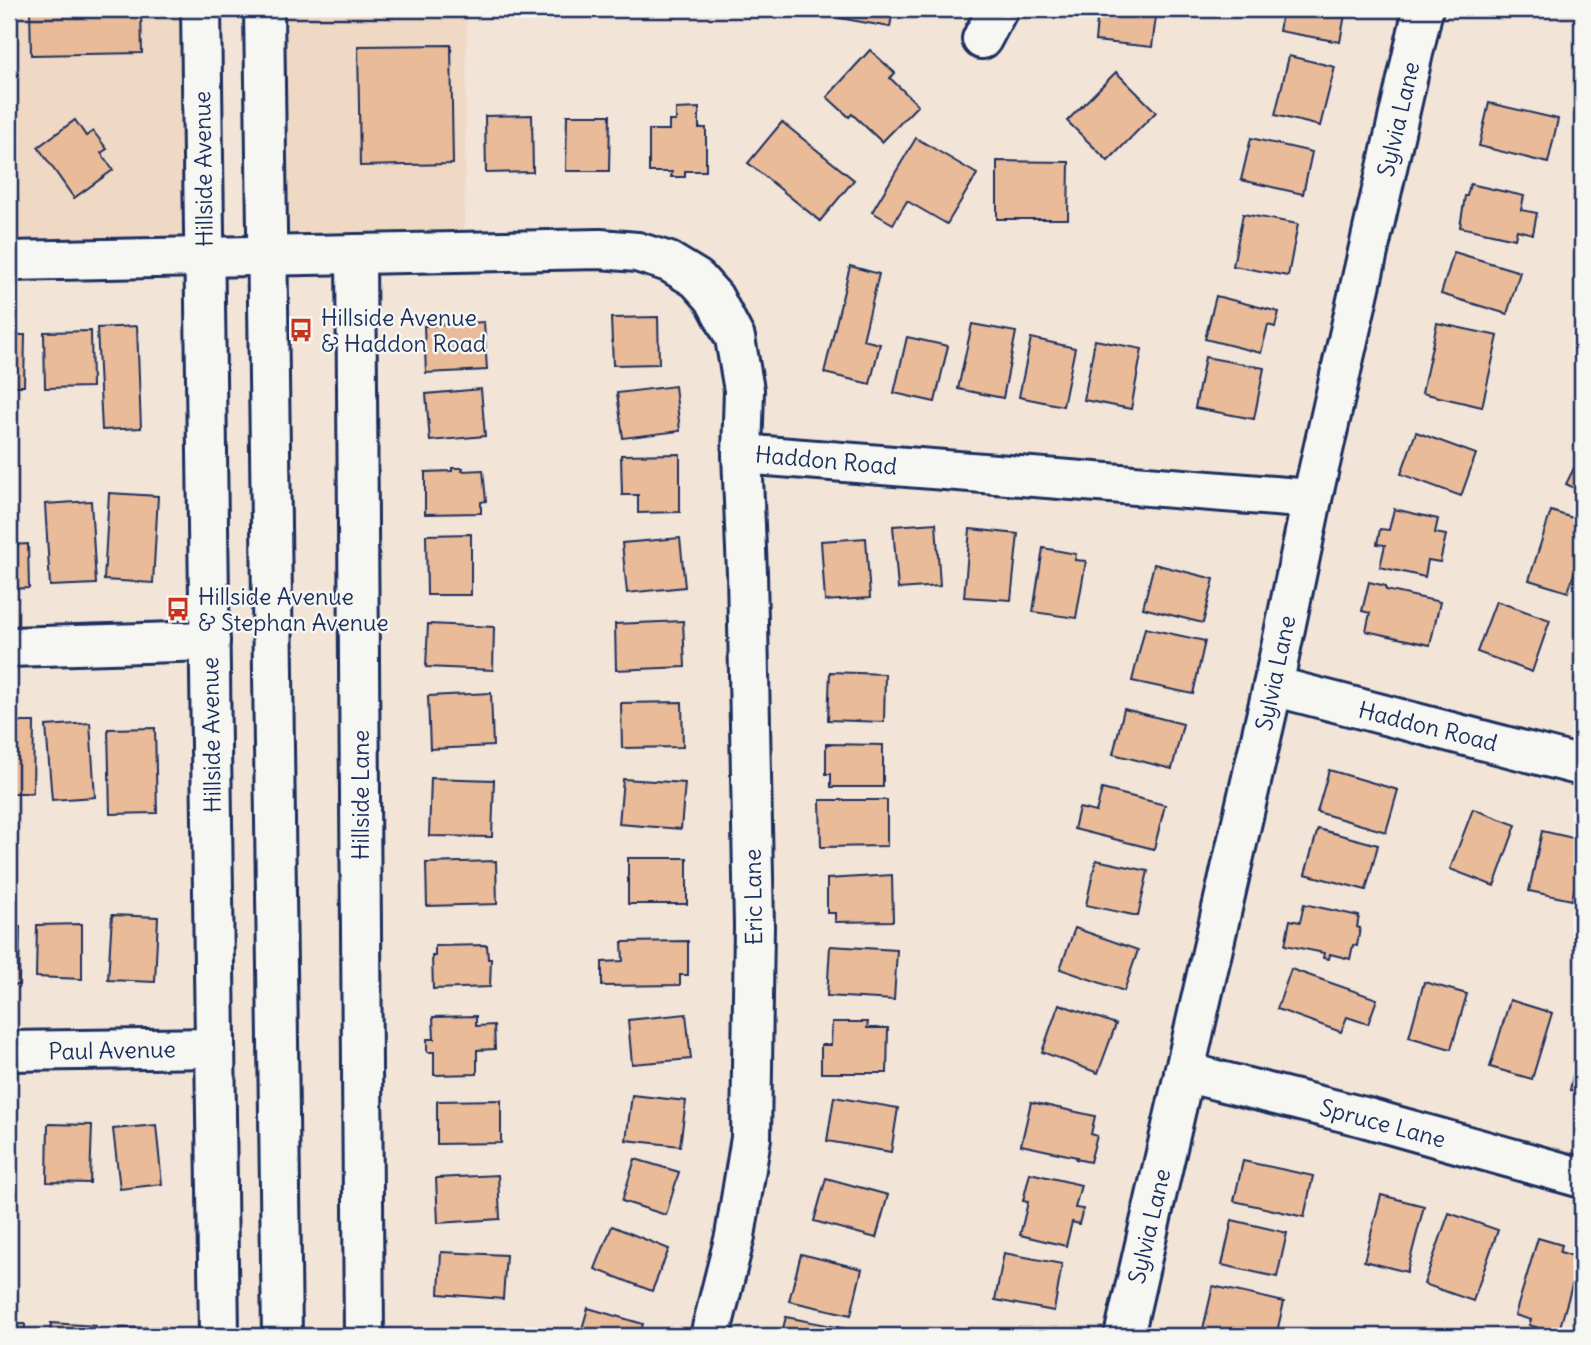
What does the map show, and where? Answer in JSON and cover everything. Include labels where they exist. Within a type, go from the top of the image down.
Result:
[{"type":"street","name":"Hillside Avenue","points":[[201,9],[235,257],[282,1336]]},
{"type":"street","name":"Hillside Avenue","points":[[219,1336],[210,641],[235,257],[264,9]]},
{"type":"street","name":"Sylvia Lane","points":[[1124,1336],[1273,686],[1312,499],[1423,9]]},
{"type":"street","name":"Haddon Road","points":[[9,261],[600,249],[638,252],[669,262],[696,279],[714,298],[735,338],[744,390],[742,454],[1312,499]]},
{"type":"street","name":"Hillside Lane","points":[[356,254],[364,1336]]},
{"type":"street","name":"Eric Lane","points":[[710,1336],[735,1236],[751,1138],[754,926],[742,454]]},
{"type":"street","points":[[9,647],[210,641]]},
{"type":"street","name":"Haddon Road","points":[[1273,686],[1577,754]]},
{"type":"street","name":"Paul Avenue","points":[[9,1051],[215,1048]]},
{"type":"street","name":"Spruce Lane","points":[[1184,1072],[1364,1117],[1582,1178]]},
{"type":"shaded area","points":[[9,9],[201,9],[204,258],[9,261]]},
{"type":"shaded area","points":[[264,9],[467,9],[464,251],[268,255]]},
{"type":"building","points":[[30,9],[141,9],[142,53],[31,55]]},
{"type":"building","points":[[841,9],[893,9],[890,27],[839,18]]},
{"type":"building","points":[[1098,9],[1157,9],[1152,47],[1095,41]]},
{"type":"building","points":[[1283,9],[1346,9],[1340,42],[1279,31]]},
{"type":"building","points":[[451,45],[453,164],[360,166],[358,46]]},
{"type":"building","points":[[870,50],[895,73],[890,78],[918,105],[882,142],[852,114],[849,117],[827,97]]},
{"type":"building","points":[[1289,56],[1335,67],[1320,126],[1275,115]]},
{"type":"building","points":[[1116,72],[1156,112],[1108,161],[1067,121]]},
{"type":"building","points":[[1489,103],[1558,119],[1548,163],[1479,146]]},
{"type":"building","points":[[699,108],[699,128],[706,128],[706,171],[685,171],[685,177],[671,177],[672,172],[649,172],[649,130],[669,130],[669,121],[676,121],[676,109]]},
{"type":"building","points":[[532,115],[533,172],[486,173],[485,116]]},
{"type":"building","points":[[567,115],[610,115],[609,171],[566,171]]},
{"type":"building","points":[[75,120],[86,136],[93,131],[107,149],[101,153],[113,170],[74,198],[38,147]]},
{"type":"building","points":[[782,122],[854,180],[820,221],[748,163]]},
{"type":"building","points":[[916,138],[977,174],[947,224],[907,201],[893,224],[872,212]]},
{"type":"building","points":[[1251,138],[1312,152],[1303,194],[1241,180]]},
{"type":"building","points":[[997,161],[1069,162],[1068,219],[997,219]]},
{"type":"building","points":[[1470,184],[1524,196],[1521,210],[1537,213],[1533,234],[1517,230],[1515,239],[1460,227],[1465,196]]},
{"type":"building","points":[[1243,214],[1298,224],[1288,276],[1233,266]]},
{"type":"building","points":[[1454,252],[1520,272],[1507,314],[1441,294]]},
{"type":"building","points":[[850,266],[879,274],[863,340],[880,344],[870,384],[824,373]]},
{"type":"building","points":[[1216,296],[1279,312],[1275,327],[1268,325],[1261,353],[1205,339]]},
{"type":"building","points":[[658,317],[659,364],[613,365],[611,318]]},
{"type":"building","points":[[484,322],[487,370],[426,373],[424,326]]},
{"type":"building","points":[[1437,323],[1498,336],[1482,407],[1422,393]]},
{"type":"building","points":[[972,324],[1016,332],[1003,398],[958,389]]},
{"type":"building","points":[[137,326],[141,428],[102,430],[97,328]]},
{"type":"building","points":[[91,331],[92,387],[45,388],[44,332]]},
{"type":"building","points":[[9,335],[25,335],[24,386],[9,386]]},
{"type":"building","points":[[907,337],[948,346],[935,402],[894,393]]},
{"type":"building","points":[[1031,338],[1075,348],[1063,406],[1019,397]]},
{"type":"building","points":[[1095,340],[1142,349],[1131,409],[1084,400]]},
{"type":"building","points":[[1205,357],[1264,368],[1254,419],[1195,408]]},
{"type":"building","points":[[675,386],[680,431],[623,438],[617,393]]},
{"type":"building","points":[[481,389],[485,436],[430,441],[426,394]]},
{"type":"building","points":[[1416,432],[1476,454],[1461,496],[1401,474]]},
{"type":"building","points":[[1582,452],[1582,492],[1566,484]]},
{"type":"building","points":[[680,454],[680,512],[638,513],[638,495],[622,495],[621,455]]},
{"type":"building","points":[[452,468],[463,468],[462,471],[483,470],[486,501],[481,502],[481,513],[425,514],[425,472],[452,471]]},
{"type":"building","points":[[109,493],[158,496],[153,583],[104,580]]},
{"type":"building","points":[[91,501],[96,584],[50,586],[45,504]]},
{"type":"building","points":[[1394,509],[1438,519],[1435,533],[1446,535],[1440,562],[1428,560],[1425,577],[1380,567],[1385,545],[1377,544],[1380,529],[1389,530]]},
{"type":"building","points":[[1551,511],[1582,521],[1582,549],[1568,592],[1529,580]]},
{"type":"building","points":[[936,523],[940,586],[898,589],[893,526]]},
{"type":"building","points":[[970,529],[1018,534],[1011,600],[964,597]]},
{"type":"building","points":[[471,534],[471,595],[427,595],[426,535]]},
{"type":"building","points":[[680,538],[685,587],[627,593],[622,543]]},
{"type":"building","points":[[866,538],[870,598],[825,601],[821,541]]},
{"type":"building","points":[[28,544],[29,588],[9,589],[9,545]]},
{"type":"building","points":[[1043,548],[1076,554],[1075,560],[1086,561],[1076,618],[1033,612]]},
{"type":"building","points":[[1154,564],[1214,579],[1203,623],[1143,608]]},
{"type":"building","points":[[1369,582],[1386,586],[1386,590],[1440,602],[1430,645],[1366,631],[1370,613],[1362,611]]},
{"type":"building","points":[[1496,601],[1550,620],[1532,672],[1477,652]]},
{"type":"building","points":[[683,621],[685,667],[616,670],[615,624]]},
{"type":"building","points":[[428,624],[494,627],[493,670],[426,667]]},
{"type":"building","points":[[1145,628],[1205,641],[1193,694],[1132,681]]},
{"type":"building","points":[[830,672],[885,674],[884,722],[828,720]]},
{"type":"building","points":[[491,693],[493,746],[430,749],[428,696]]},
{"type":"building","points":[[682,702],[683,747],[622,748],[621,703]]},
{"type":"building","points":[[1124,709],[1183,724],[1172,769],[1113,754]]},
{"type":"building","points":[[9,722],[34,722],[33,793],[9,793]]},
{"type":"building","points":[[90,723],[95,797],[52,800],[46,726]]},
{"type":"building","points":[[155,728],[157,813],[110,814],[108,729]]},
{"type":"building","points":[[826,744],[883,745],[883,787],[831,787],[831,774],[826,774]]},
{"type":"building","points":[[1329,770],[1398,790],[1386,832],[1317,812]]},
{"type":"building","points":[[431,778],[494,780],[492,837],[429,836]]},
{"type":"building","points":[[623,779],[685,783],[681,829],[619,824]]},
{"type":"building","points":[[1102,789],[1165,805],[1154,849],[1074,829],[1079,808],[1096,812]]},
{"type":"building","points":[[820,800],[887,800],[887,846],[821,847]]},
{"type":"building","points":[[1473,809],[1516,825],[1494,886],[1450,869]]},
{"type":"building","points":[[1318,829],[1378,845],[1366,890],[1305,874]]},
{"type":"building","points":[[1542,831],[1582,840],[1582,855],[1572,900],[1529,891]]},
{"type":"building","points":[[628,858],[687,858],[687,904],[628,904]]},
{"type":"building","points":[[1096,860],[1148,871],[1138,916],[1086,905]]},
{"type":"building","points":[[496,861],[497,904],[427,906],[426,863]]},
{"type":"building","points":[[892,875],[893,921],[835,922],[835,913],[827,913],[827,879]]},
{"type":"building","points":[[1304,904],[1359,916],[1357,946],[1353,945],[1350,959],[1330,954],[1329,959],[1323,958],[1324,953],[1285,945],[1290,920],[1300,922]]},
{"type":"building","points":[[112,915],[158,917],[155,982],[108,980]]},
{"type":"building","points":[[82,924],[82,979],[36,977],[37,925]]},
{"type":"building","points":[[9,927],[20,927],[19,985],[9,985]]},
{"type":"building","points":[[1075,928],[1138,950],[1124,991],[1060,969]]},
{"type":"building","points":[[688,941],[688,975],[680,975],[680,985],[602,986],[602,962],[623,961],[622,942]]},
{"type":"building","points":[[487,945],[488,959],[491,959],[490,987],[433,989],[432,956],[435,956],[435,946]]},
{"type":"building","points":[[830,946],[897,950],[894,1000],[827,996]]},
{"type":"building","points":[[1291,969],[1377,999],[1368,1024],[1347,1017],[1341,1032],[1277,1009]]},
{"type":"building","points":[[1424,982],[1467,994],[1451,1049],[1409,1037]]},
{"type":"building","points":[[1510,1000],[1552,1013],[1532,1079],[1490,1067]]},
{"type":"building","points":[[1059,1004],[1116,1024],[1098,1073],[1042,1052]]},
{"type":"building","points":[[686,1014],[691,1059],[632,1064],[628,1020]]},
{"type":"building","points":[[476,1016],[476,1026],[494,1025],[495,1049],[477,1050],[477,1074],[434,1075],[434,1052],[427,1052],[427,1039],[434,1039],[433,1017]]},
{"type":"building","points":[[832,1022],[868,1022],[867,1028],[888,1028],[887,1073],[821,1073],[821,1045],[831,1045]]},
{"type":"building","points":[[1582,1033],[1582,1093],[1570,1090]]},
{"type":"building","points":[[632,1095],[686,1101],[680,1146],[626,1140]]},
{"type":"building","points":[[834,1097],[898,1108],[891,1152],[827,1141]]},
{"type":"building","points":[[501,1100],[501,1143],[437,1144],[437,1101]]},
{"type":"building","points":[[1031,1102],[1095,1116],[1091,1134],[1097,1136],[1090,1162],[1021,1145]]},
{"type":"building","points":[[48,1124],[92,1125],[90,1183],[47,1182]]},
{"type":"building","points":[[11,1125],[13,1182],[9,1182]]},
{"type":"building","points":[[156,1125],[162,1184],[120,1189],[113,1129]]},
{"type":"building","points":[[635,1159],[679,1172],[666,1215],[622,1201]]},
{"type":"building","points":[[1243,1161],[1313,1176],[1304,1217],[1234,1201]]},
{"type":"building","points":[[1030,1173],[1081,1185],[1075,1208],[1083,1209],[1079,1224],[1072,1222],[1066,1246],[1020,1235],[1028,1202],[1023,1201]]},
{"type":"building","points":[[498,1175],[500,1219],[438,1223],[436,1178]]},
{"type":"building","points":[[826,1178],[888,1195],[876,1238],[814,1221]]},
{"type":"building","points":[[1381,1195],[1424,1206],[1407,1272],[1364,1261]]},
{"type":"building","points":[[1449,1213],[1498,1230],[1473,1301],[1424,1284]]},
{"type":"building","points":[[1232,1220],[1287,1233],[1277,1277],[1222,1265]]},
{"type":"building","points":[[612,1226],[669,1249],[652,1291],[595,1269]]},
{"type":"building","points":[[1538,1238],[1562,1245],[1560,1252],[1580,1258],[1558,1334],[1529,1325],[1531,1320],[1515,1315]]},
{"type":"building","points":[[441,1252],[506,1255],[503,1299],[439,1294]]},
{"type":"building","points":[[1004,1253],[1062,1264],[1054,1311],[995,1300]]},
{"type":"building","points":[[801,1254],[862,1269],[851,1315],[789,1301]]},
{"type":"building","points":[[1213,1286],[1284,1302],[1276,1336],[1218,1336],[1202,1333]]},
{"type":"building","points":[[588,1308],[643,1324],[639,1336],[580,1336]]},
{"type":"building","points":[[786,1317],[847,1329],[846,1336],[781,1336]]},
{"type":"building","points":[[51,1323],[96,1326],[95,1336],[50,1336]]},
{"type":"building","points":[[9,1324],[25,1324],[25,1336],[9,1336]]},
{"type":"building","points":[[165,1327],[165,1336],[120,1336],[120,1328]]},
{"type":"place","name":"Hillside Avenue & Haddon Road","points":[[301,330]]},
{"type":"place","name":"Hillside Avenue & Stephan Avenue","points":[[178,609]]}]
